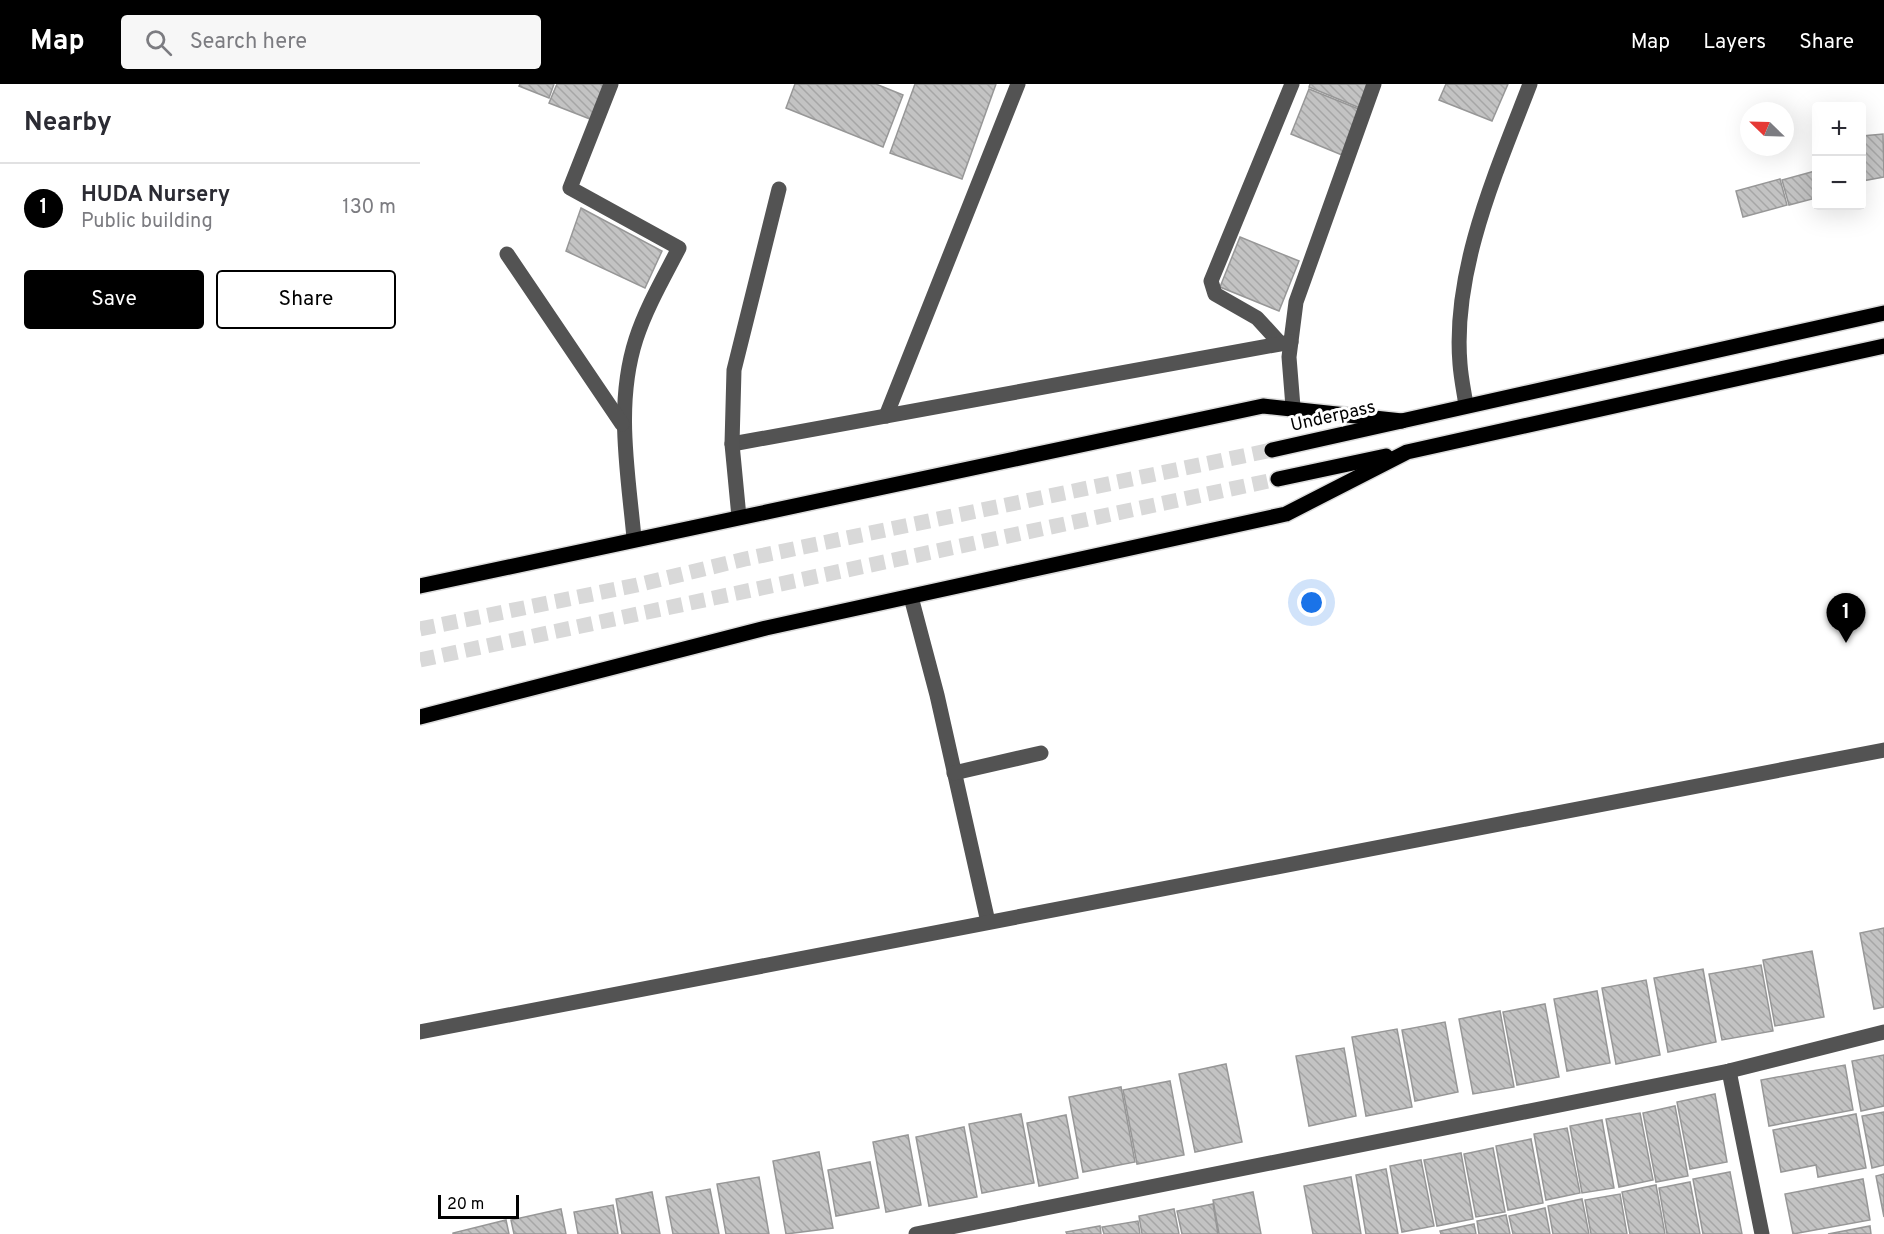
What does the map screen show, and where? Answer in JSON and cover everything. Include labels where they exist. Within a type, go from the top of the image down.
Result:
[{"type":"main road","name":"Underpass","points":[[1272,450],[1884,313]]},
{"type":"main road","points":[[1278,479],[1884,346]]},
{"type":"main road","points":[[420,586],[634,538],[1263,406],[1293,407],[1402,421]]},
{"type":"main road","points":[[420,717],[766,628],[1286,514],[1407,452]]},
{"type":"street","points":[[611,84],[570,188],[679,248],[636,338],[627,377],[622,424],[634,538]]},
{"type":"street","points":[[886,416],[1018,84]]},
{"type":"street","points":[[1285,342],[1257,318],[1215,294],[1211,281],[1292,84]]},
{"type":"street","points":[[1293,407],[1289,357],[1285,342],[1296,302],[1374,84]]},
{"type":"street","points":[[1466,405],[1460,363],[1465,285],[1485,200],[1530,84]]},
{"type":"street","points":[[739,517],[732,444],[734,370],[779,189]]},
{"type":"street","points":[[507,254],[622,424]]},
{"type":"street","points":[[732,444],[1285,342]]},
{"type":"street","points":[[911,597],[988,922]]},
{"type":"street","points":[[420,1032],[1884,750]]},
{"type":"street","points":[[954,773],[1041,753]]},
{"type":"street","points":[[916,1234],[1729,1071],[1884,1032]]},
{"type":"street","points":[[1729,1071],[1762,1234]]},
{"type":"building","points":[[520,84],[554,84],[549,98],[519,86]]},
{"type":"building","points":[[557,84],[609,84],[595,121],[549,103]]},
{"type":"building","points":[[795,84],[876,84],[903,95],[883,147],[786,108]]},
{"type":"building","points":[[915,84],[996,84],[962,179],[890,153]]},
{"type":"building","points":[[1310,84],[1370,84],[1360,108],[1309,87]]},
{"type":"building","points":[[1446,84],[1508,84],[1492,121],[1439,100]]},
{"type":"building","points":[[1309,89],[1361,110],[1342,155],[1291,134]]},
{"type":"building","points":[[1883,134],[1884,177],[1866,180],[1866,136]]},
{"type":"building","points":[[1812,172],[1812,199],[1789,205],[1782,180]]},
{"type":"building","points":[[1780,179],[1787,205],[1743,217],[1736,191]]},
{"type":"building","points":[[581,208],[662,251],[645,288],[566,251]]},
{"type":"building","points":[[1240,237],[1299,261],[1279,311],[1220,287]]},
{"type":"building","points":[[1884,928],[1884,1007],[1874,1009],[1860,933]]},
{"type":"building","points":[[1812,951],[1824,1017],[1775,1026],[1763,960]]},
{"type":"building","points":[[1761,965],[1773,1031],[1722,1040],[1709,974]]},
{"type":"building","points":[[1703,969],[1716,1042],[1668,1052],[1654,978]]},
{"type":"building","points":[[1646,980],[1660,1055],[1616,1064],[1602,988]]},
{"type":"building","points":[[1597,991],[1610,1063],[1567,1071],[1554,999]]},
{"type":"building","points":[[1545,1004],[1559,1077],[1517,1085],[1503,1012]]},
{"type":"building","points":[[1500,1011],[1514,1087],[1473,1094],[1459,1019]]},
{"type":"building","points":[[1445,1022],[1458,1092],[1415,1101],[1402,1030]]},
{"type":"building","points":[[1397,1029],[1412,1107],[1366,1116],[1352,1037]]},
{"type":"building","points":[[1344,1048],[1356,1116],[1309,1126],[1296,1056]]},
{"type":"building","points":[[1884,1055],[1884,1106],[1861,1111],[1852,1061]]},
{"type":"building","points":[[1226,1064],[1242,1142],[1195,1152],[1179,1074]]},
{"type":"building","points":[[1845,1065],[1853,1110],[1769,1126],[1761,1080]]},
{"type":"building","points":[[1170,1081],[1184,1155],[1137,1164],[1123,1090]]},
{"type":"building","points":[[1121,1087],[1135,1162],[1083,1172],[1069,1097]]},
{"type":"building","points":[[1715,1094],[1727,1162],[1690,1169],[1677,1102]]},
{"type":"building","points":[[1675,1106],[1688,1176],[1656,1182],[1643,1113]]},
{"type":"building","points":[[1884,1112],[1884,1165],[1872,1168],[1862,1116]]},
{"type":"building","points":[[1640,1113],[1653,1180],[1619,1187],[1606,1119]]},
{"type":"building","points":[[1021,1114],[1034,1183],[982,1193],[969,1124]]},
{"type":"building","points":[[1856,1114],[1866,1168],[1818,1177],[1816,1165],[1781,1172],[1773,1130]]},
{"type":"building","points":[[1066,1115],[1078,1178],[1039,1186],[1027,1123]]},
{"type":"building","points":[[1602,1120],[1614,1188],[1582,1193],[1570,1126]]},
{"type":"building","points":[[964,1127],[977,1197],[929,1206],[916,1137]]},
{"type":"building","points":[[1567,1128],[1580,1193],[1546,1200],[1534,1134]]},
{"type":"building","points":[[908,1135],[921,1205],[886,1212],[873,1142]]},
{"type":"building","points":[[1531,1139],[1543,1203],[1508,1210],[1496,1146]]},
{"type":"building","points":[[1493,1148],[1505,1212],[1476,1217],[1464,1154]]},
{"type":"building","points":[[819,1152],[833,1228],[786,1234],[773,1161]]},
{"type":"building","points":[[1461,1153],[1473,1219],[1437,1226],[1424,1160]]},
{"type":"building","points":[[1421,1160],[1434,1226],[1402,1232],[1390,1166]]},
{"type":"building","points":[[870,1162],[879,1208],[836,1216],[828,1170]]},
{"type":"building","points":[[1386,1169],[1398,1234],[1366,1234],[1356,1175]]},
{"type":"building","points":[[1730,1172],[1742,1234],[1703,1234],[1693,1179]]},
{"type":"building","points":[[1884,1174],[1884,1217],[1876,1176]]},
{"type":"building","points":[[759,1177],[769,1234],[726,1234],[717,1184]]},
{"type":"building","points":[[1351,1177],[1361,1234],[1313,1234],[1304,1186]]},
{"type":"building","points":[[1863,1179],[1870,1220],[1793,1234],[1785,1194]]},
{"type":"building","points":[[1690,1182],[1700,1234],[1667,1234],[1659,1188]]},
{"type":"building","points":[[1656,1185],[1665,1234],[1630,1234],[1622,1192]]},
{"type":"building","points":[[710,1189],[719,1234],[673,1234],[666,1197]]},
{"type":"building","points":[[652,1192],[660,1234],[622,1234],[616,1199]]},
{"type":"building","points":[[1253,1192],[1261,1234],[1219,1234],[1213,1200]]},
{"type":"building","points":[[1620,1194],[1627,1234],[1591,1234],[1585,1200]]},
{"type":"building","points":[[1582,1199],[1589,1234],[1553,1234],[1548,1206]]},
{"type":"building","points":[[1213,1204],[1218,1234],[1182,1234],[1177,1211]]},
{"type":"building","points":[[613,1205],[618,1234],[578,1234],[574,1212]]},
{"type":"building","points":[[1545,1208],[1550,1234],[1513,1234],[1509,1216]]},
{"type":"building","points":[[561,1209],[566,1234],[514,1234],[511,1220]]},
{"type":"building","points":[[1174,1209],[1179,1234],[1142,1234],[1139,1216]]},
{"type":"building","points":[[1506,1215],[1510,1234],[1479,1234],[1477,1221]]},
{"type":"building","points":[[506,1220],[509,1234],[453,1234],[453,1233]]},
{"type":"building","points":[[1138,1221],[1140,1234],[1104,1234],[1102,1227]]},
{"type":"building","points":[[1474,1224],[1476,1234],[1441,1234],[1440,1231]]},
{"type":"building","points":[[1100,1226],[1101,1234],[1067,1234],[1066,1232]]},
{"type":"building","points":[[1870,1226],[1871,1234],[1828,1234]]},
{"type":"tunnel","points":[[420,629],[1272,450]]},
{"type":"tunnel","points":[[420,660],[1278,479]]},
{"type":"place","name":"HUDA Nursery","points":[[1846,643]]}]
